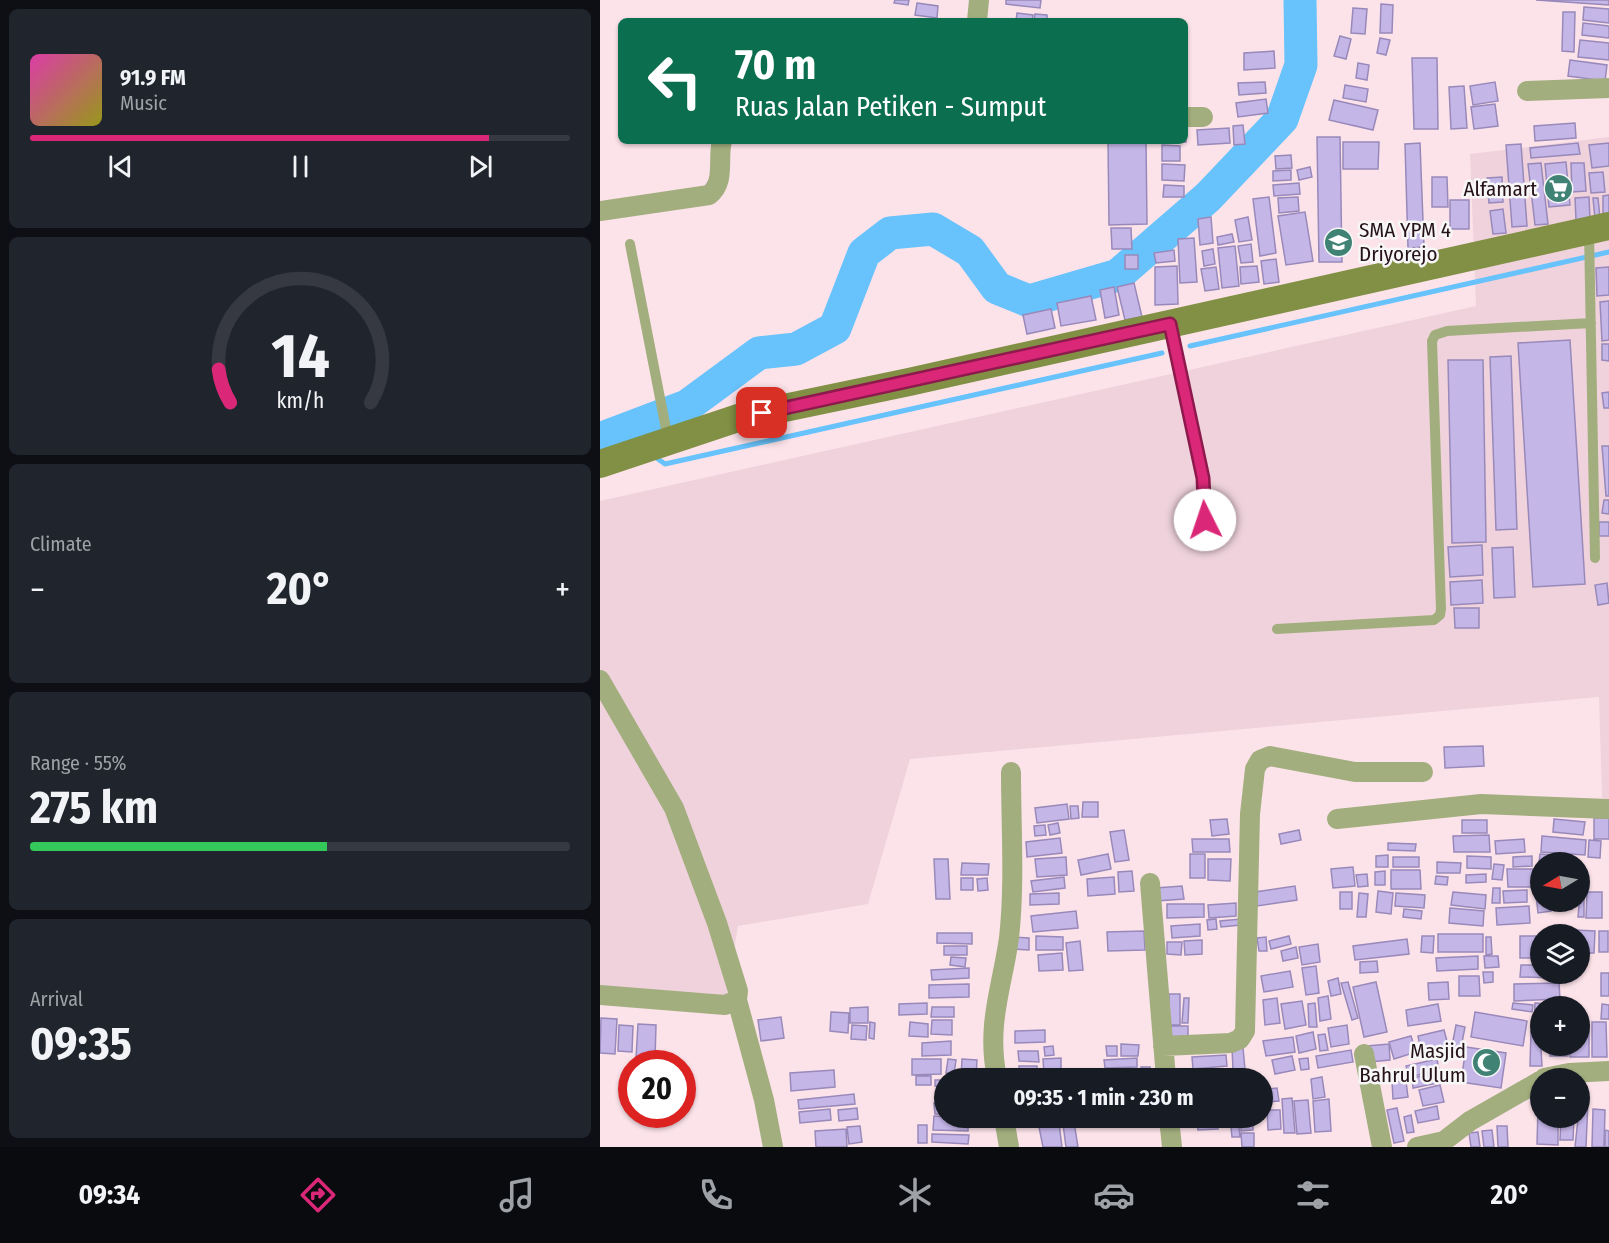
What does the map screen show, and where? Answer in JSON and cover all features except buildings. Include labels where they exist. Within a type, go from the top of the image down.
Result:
[{"type":"main road","points":[[600,464],[667,432],[1599,229]]},
{"type":"street","points":[[977,18],[979,0]]},
{"type":"street","points":[[1527,91],[1609,88]]},
{"type":"street","points":[[600,211],[709,195],[715,190],[719,181],[722,144]]},
{"type":"street","points":[[600,680],[674,808],[724,945],[738,991],[737,1000],[764,1100],[773,1147]]},
{"type":"street","points":[[1163,1046],[1231,1043],[1240,1039],[1245,1031],[1250,814],[1255,769],[1260,760],[1270,756],[1355,772],[1423,772]]},
{"type":"street","points":[[996,1068],[992,1042],[996,999],[1010,917],[1011,772]]},
{"type":"street","points":[[1337,819],[1481,804],[1609,809]]},
{"type":"street","points":[[1150,883],[1165,1068]]},
{"type":"street","points":[[600,996],[725,1005],[737,1000]]},
{"type":"street","points":[[1364,1054],[1382,1147]]},
{"type":"street","points":[[1590,1072],[1609,1071]]},
{"type":"street","points":[[1417,1147],[1460,1139],[1470,1121],[1530,1087]]},
{"type":"street","points":[[1006,1128],[1009,1147]]},
{"type":"street","points":[[1170,1128],[1172,1147]]},
{"type":"lane","points":[[1595,558],[1591,323],[1599,229]]},
{"type":"lane","points":[[630,244],[667,432]]},
{"type":"lane","points":[[1277,629],[1434,620],[1438,617],[1441,599],[1432,341],[1435,335],[1447,331],[1591,323]]},
{"type":"lane","points":[[1170,324],[1203,478],[1205,520]]},
{"type":"shaded area","points":[[1609,137],[1609,799],[1602,798],[1599,697],[910,759],[868,904],[738,926],[725,1005],[600,1000],[600,501],[1476,306],[1470,154]]},
{"type":"waterway","points":[[600,439],[687,406],[759,353],[796,349],[835,328],[864,253],[890,233],[933,229],[970,251],[997,288],[1029,301],[1118,275],[1208,197],[1282,119],[1301,65],[1300,0]]},
{"type":"waterway","points":[[1190,346],[1609,252]]},
{"type":"waterway","points":[[658,459],[665,464],[1162,353]]},
{"type":"waterway","points":[[616,433],[626,439]]},
{"type":"place","name":"Alfamart","points":[[1558,189]]},
{"type":"place","name":"SMA YPM 4 Driyorejo","points":[[1338,242]]},
{"type":"place","name":"Masjid Bahrul Ulum","points":[[1487,1063]]},
{"type":"route","points":[[762,413],[1170,324],[1203,478],[1205,520]]}]
